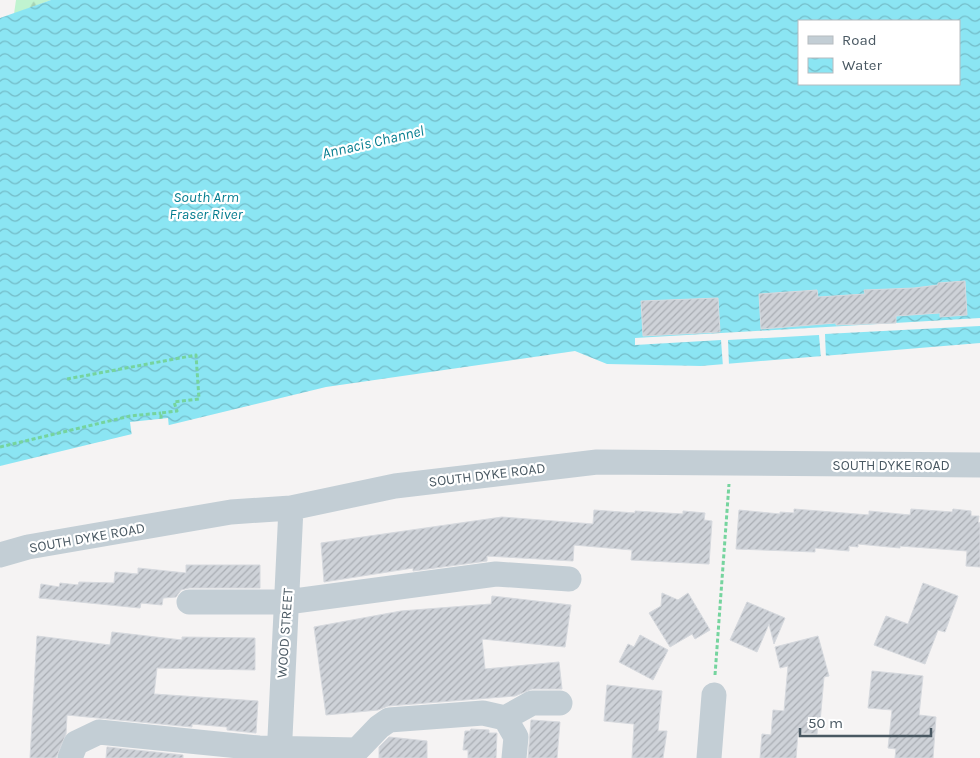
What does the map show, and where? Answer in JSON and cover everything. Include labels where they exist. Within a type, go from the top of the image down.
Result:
[{"type":"street","name":"SOUTH DYKE ROAD","points":[[0,555],[28,547],[231,512],[291,508],[395,486],[596,462],[980,465]]},
{"type":"street","name":"WOOD STREET","points":[[278,753],[288,602],[291,508]]},
{"type":"street","points":[[189,602],[288,602],[496,574],[570,578]]},
{"type":"street","points":[[709,758],[714,695]]},
{"type":"street","points":[[70,758],[76,743],[99,732],[200,741],[213,751],[358,754],[379,727],[389,720],[483,713],[505,718],[532,703],[560,703]]},
{"type":"street","points":[[505,718],[516,737],[514,758]]},
{"type":"path","points":[[0,446],[130,416],[177,411],[174,402],[199,398],[196,355],[67,379]]},
{"type":"path","points":[[161,413],[161,419]]},
{"type":"path","points":[[714,695],[731,463]]},
{"type":"green space","points":[[16,0],[51,0],[14,14]]},
{"type":"water","name":"South Arm Fraser River","points":[[51,0],[980,0],[980,343],[701,366],[607,364],[575,351],[326,387],[0,466],[0,18]]},
{"type":"pier","points":[[980,318],[980,326],[825,334],[826,358],[821,359],[819,335],[728,340],[729,366],[723,367],[721,340],[635,345],[635,338]]},
{"type":"pier","points":[[168,418],[169,428],[132,437],[130,422]]},
{"type":"building","points":[[965,281],[967,315],[940,317],[940,313],[896,316],[896,323],[836,325],[836,323],[761,329],[759,294],[817,290],[818,297],[865,294],[864,290],[914,288],[938,285],[938,283]]},
{"type":"building","points":[[718,298],[720,332],[643,336],[641,301]]},
{"type":"building","points":[[794,509],[869,515],[869,511],[910,515],[911,509],[952,512],[953,509],[971,511],[971,516],[979,516],[980,567],[966,566],[967,551],[900,546],[900,548],[858,544],[858,547],[849,546],[849,551],[815,548],[815,552],[736,549],[739,510],[780,514],[780,512],[794,513]]},
{"type":"building","points":[[594,510],[635,513],[635,511],[683,514],[683,511],[705,513],[704,520],[712,521],[709,564],[631,560],[632,550],[574,545],[573,561],[487,556],[487,561],[413,571],[413,568],[324,582],[321,543],[502,517],[593,524]]},
{"type":"building","points":[[186,565],[260,565],[260,588],[189,588],[181,590],[176,597],[163,598],[162,605],[141,603],[140,608],[39,598],[41,584],[59,587],[60,583],[78,585],[79,582],[114,583],[115,572],[138,574],[138,568],[186,573]]},
{"type":"building","points":[[923,583],[958,596],[945,632],[938,630],[925,664],[874,645],[886,616],[908,624]]},
{"type":"building","points":[[662,593],[678,600],[688,593],[710,630],[695,639],[692,634],[670,647],[649,613],[661,606]]},
{"type":"building","points":[[492,596],[571,605],[565,647],[482,639],[485,669],[559,662],[562,689],[532,689],[515,696],[388,706],[378,710],[326,715],[314,627],[401,611],[491,604]]},
{"type":"building","points":[[747,602],[785,618],[774,644],[769,624],[757,652],[730,640]]},
{"type":"building","points":[[112,632],[182,640],[182,637],[255,638],[255,670],[157,668],[154,694],[258,701],[256,733],[227,730],[227,727],[192,724],[192,727],[67,715],[66,734],[56,758],[30,758],[37,636],[110,645]]},
{"type":"building","points":[[640,635],[668,650],[653,680],[619,662],[628,644],[634,647]]},
{"type":"building","points":[[818,636],[829,676],[824,677],[820,722],[818,722],[817,734],[798,733],[796,758],[760,758],[762,734],[771,735],[773,710],[784,711],[788,666],[780,668],[775,647]]},
{"type":"building","points":[[872,671],[923,676],[919,715],[936,717],[933,758],[895,758],[896,749],[888,748],[892,710],[868,708]]},
{"type":"building","points":[[607,685],[662,691],[658,731],[667,731],[663,758],[632,758],[634,724],[604,721]]},
{"type":"building","points":[[531,720],[560,722],[557,758],[528,758]]},
{"type":"building","points":[[471,729],[489,730],[489,733],[497,733],[496,758],[468,758],[468,750],[463,750],[465,731],[470,731]]},
{"type":"building","points":[[389,737],[427,741],[427,758],[379,758],[379,747]]},
{"type":"building","points":[[107,747],[183,755],[183,758],[106,758]]},
{"type":"water label","name":"Annacis Channel","points":[[373,142]]}]
